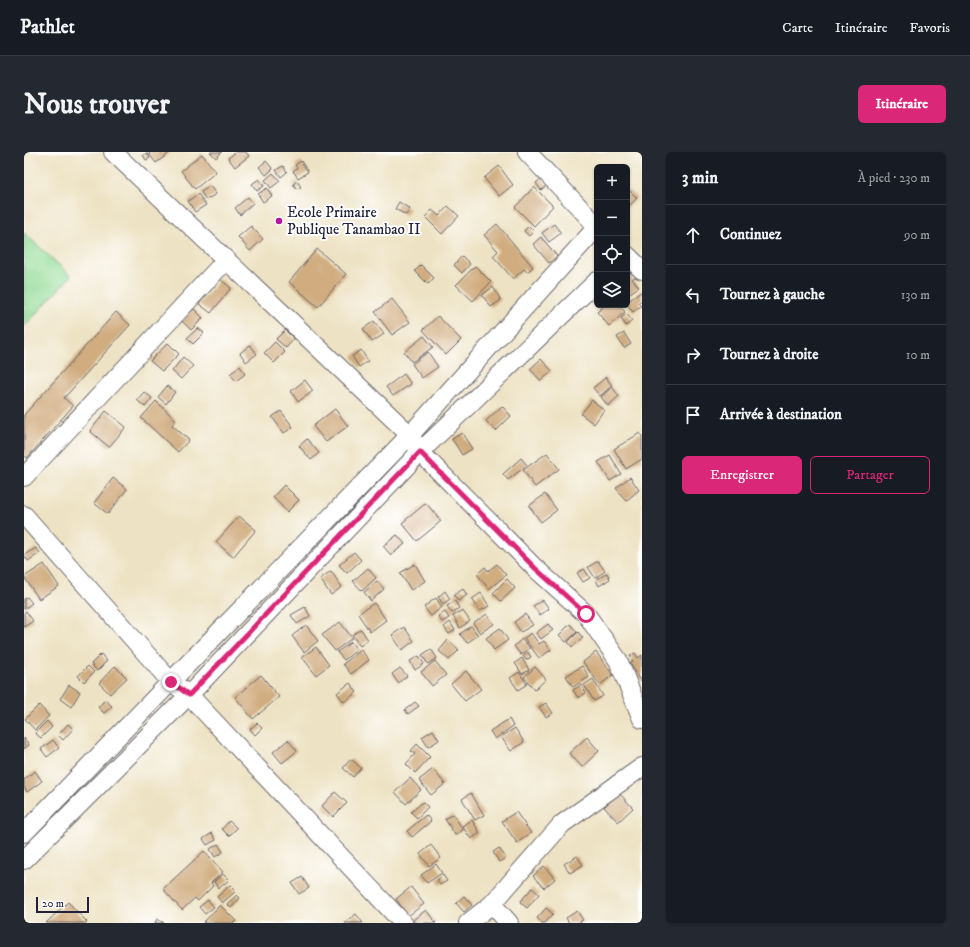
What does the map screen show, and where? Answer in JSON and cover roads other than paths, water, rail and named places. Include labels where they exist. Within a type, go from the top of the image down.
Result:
[{"type":"street","points":[[113,152],[410,435],[420,452],[535,568],[586,614],[618,660],[642,719]]},
{"type":"street","points":[[527,152],[594,224]]},
{"type":"street","points":[[24,833],[410,435],[594,230]]},
{"type":"street","points":[[630,258],[642,270]]},
{"type":"street","points":[[24,477],[226,260]]},
{"type":"street","points":[[24,860],[189,695],[420,452],[594,284]]},
{"type":"street","points":[[24,515],[171,682],[189,695],[402,923]]},
{"type":"street","points":[[468,923],[492,904],[562,824],[642,767]]},
{"type":"street","points":[[492,904],[509,923]]},
{"type":"place","name":"Ecole Primaire Publique Tanambao II","points":[[279,221]]}]
